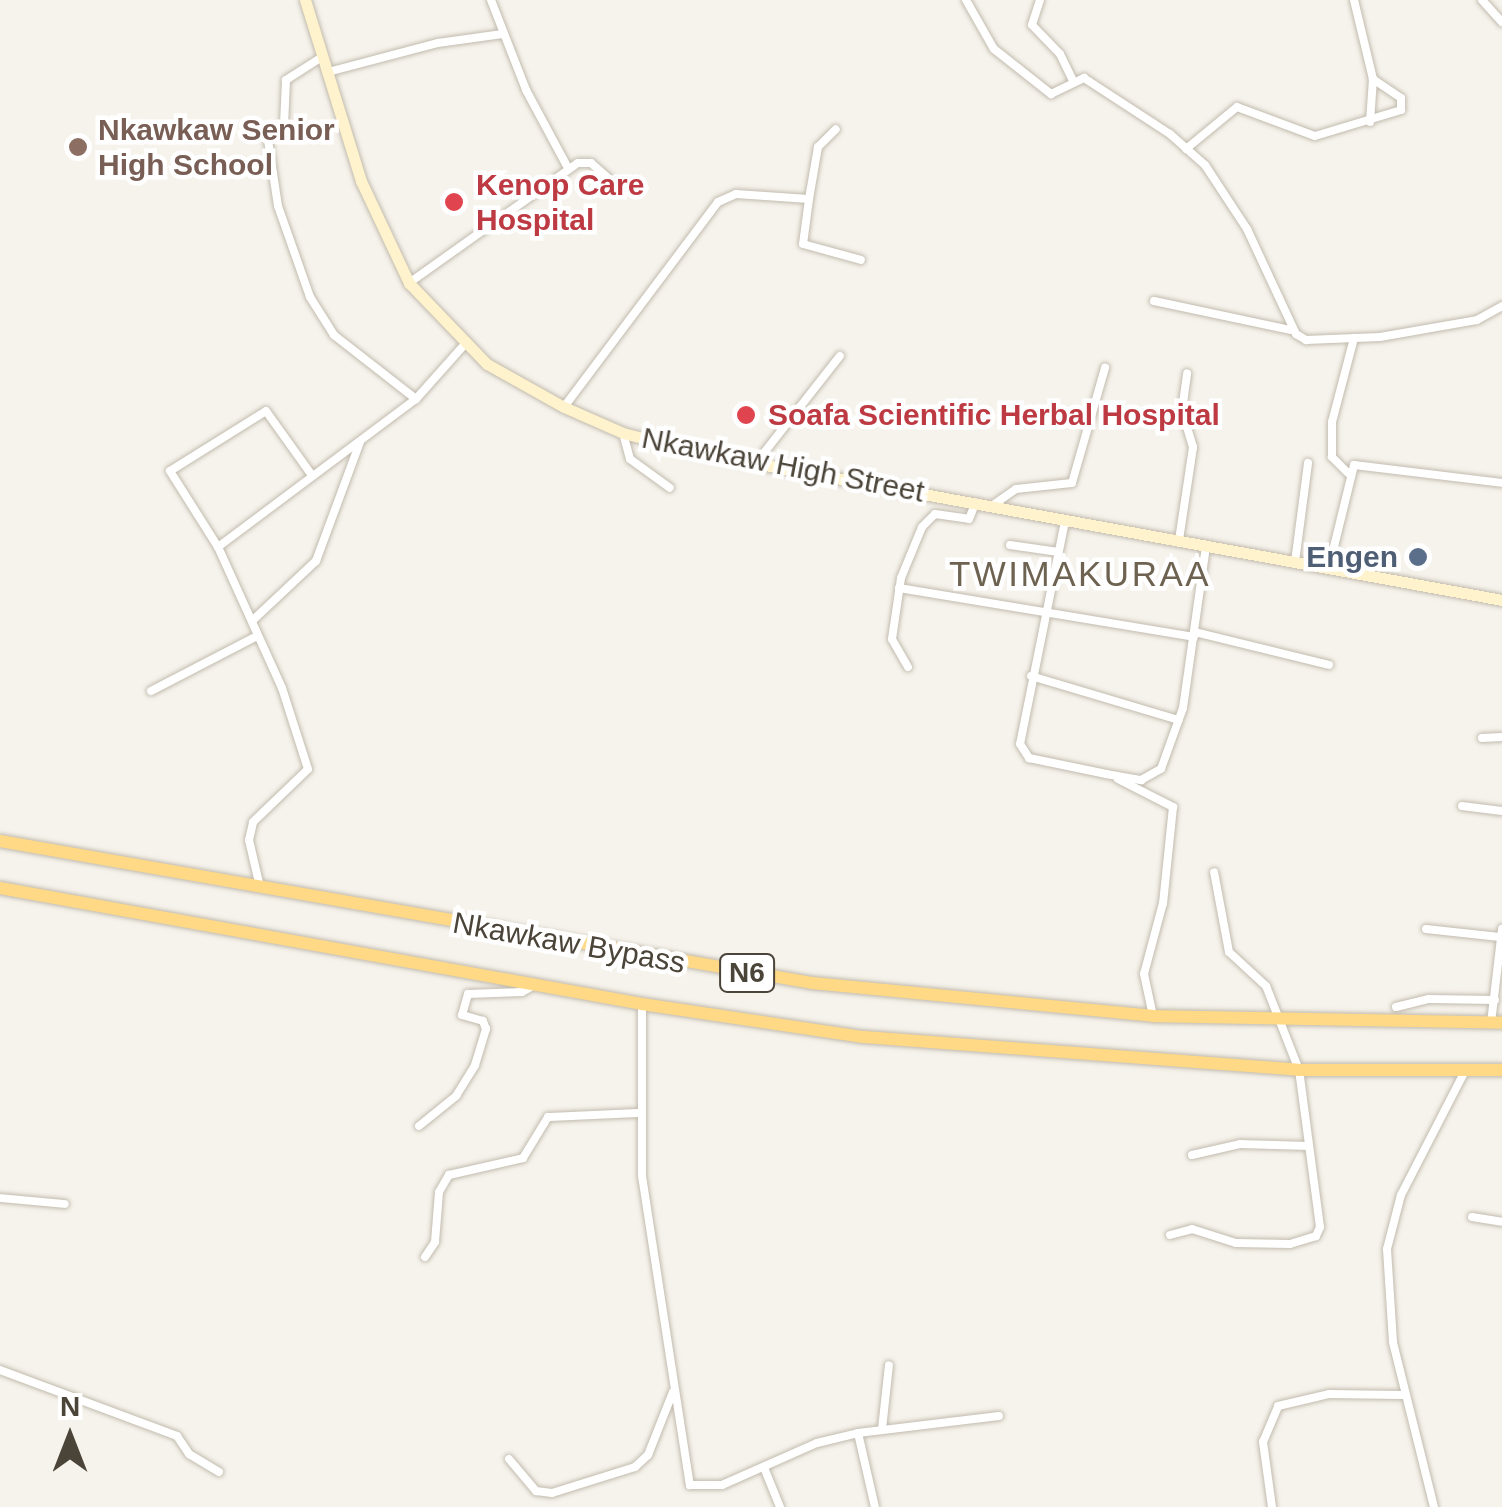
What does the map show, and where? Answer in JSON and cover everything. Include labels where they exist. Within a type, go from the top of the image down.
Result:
[{"type":"highway","name":"Nkawkaw Bypass","points":[[0,842],[812,983],[1153,1016],[1497,1024]]},
{"type":"highway","name":"Nkawkaw Bypass","points":[[0,888],[642,1004],[864,1037],[1298,1070],[1502,1070]]},
{"type":"main road","name":"Nkawkaw High Street","points":[[305,0],[372,210],[409,283],[465,344],[509,379],[564,408],[623,433],[756,463],[1502,600]]},
{"type":"street","points":[[491,0],[502,34],[568,168]]},
{"type":"street","points":[[966,0],[979,31],[1008,64],[1056,96],[1073,81],[1084,78],[1205,165],[1248,229],[1279,290],[1290,330]]},
{"type":"street","points":[[1040,0],[1032,24],[1060,54],[1073,81]]},
{"type":"street","points":[[1354,0],[1373,79],[1370,122]]},
{"type":"street","points":[[1482,0],[1502,22]]},
{"type":"street","points":[[328,72],[438,42],[502,34]]},
{"type":"street","points":[[322,57],[286,80],[284,126],[268,140],[278,206],[310,297],[334,335],[416,398]]},
{"type":"street","points":[[1186,149],[1238,107],[1314,136],[1370,122],[1404,105],[1373,79]]},
{"type":"street","points":[[836,130],[818,146],[803,244],[861,260]]},
{"type":"street","points":[[409,283],[568,168],[591,163],[616,185]]},
{"type":"street","points":[[564,408],[718,202],[736,194],[809,199]]},
{"type":"street","points":[[1154,301],[1290,330],[1306,340],[1354,338],[1471,322],[1502,306]]},
{"type":"street","points":[[1348,473],[1332,457],[1332,422],[1354,338]]},
{"type":"street","points":[[218,547],[416,398],[465,344]]},
{"type":"street","points":[[756,463],[840,356]]},
{"type":"street","points":[[993,506],[1016,489],[1072,482],[1105,368]]},
{"type":"street","points":[[1179,540],[1192,448],[1182,410],[1187,373]]},
{"type":"street","points":[[260,887],[249,840],[253,822],[308,769],[288,703],[218,547],[170,471],[266,411],[311,474]]},
{"type":"street","points":[[623,433],[630,459],[670,488]]},
{"type":"street","points":[[252,622],[316,561],[360,442]]},
{"type":"street","points":[[1295,562],[1308,463]]},
{"type":"street","points":[[1330,567],[1348,473],[1354,465],[1376,464],[1502,482]]},
{"type":"street","points":[[908,667],[892,642],[899,588],[930,516],[963,521],[976,502]]},
{"type":"street","points":[[1065,521],[1031,676],[1022,754],[1106,774],[1153,778],[1179,720],[1206,546]]},
{"type":"street","points":[[1010,545],[1058,552]]},
{"type":"street","points":[[899,588],[1194,635],[1329,665]]},
{"type":"street","points":[[151,691],[257,636]]},
{"type":"street","points":[[1031,676],[1179,720]]},
{"type":"street","points":[[1482,738],[1502,737]]},
{"type":"street","points":[[1106,774],[1173,807],[1163,902],[1144,974],[1153,1016]]},
{"type":"street","points":[[1462,806],[1502,811]]},
{"type":"street","points":[[1170,1236],[1192,1229],[1254,1244],[1316,1236],[1298,1070],[1266,986],[1229,952],[1214,872]]},
{"type":"street","points":[[1426,929],[1501,933],[1497,1024]]},
{"type":"street","points":[[418,1126],[456,1096],[475,1065],[486,1029],[483,1021],[462,1015],[468,994],[522,992],[535,985]]},
{"type":"street","points":[[1396,1007],[1429,999],[1497,996]]},
{"type":"street","points":[[642,1004],[639,1113],[645,1204],[670,1328],[674,1389],[690,1485],[722,1485],[765,1470],[817,1443],[858,1433],[999,1416]]},
{"type":"street","points":[[1434,1507],[1402,1395],[1387,1269],[1392,1220],[1465,1071]]},
{"type":"street","points":[[425,1257],[435,1242],[438,1192],[448,1175],[523,1158],[548,1117],[639,1113]]},
{"type":"street","points":[[1192,1156],[1240,1144],[1309,1146]]},
{"type":"street","points":[[0,1198],[65,1204]]},
{"type":"street","points":[[1472,1218],[1502,1222]]},
{"type":"street","points":[[882,1428],[889,1364]]},
{"type":"street","points":[[0,1370],[177,1436],[189,1454],[219,1472]]},
{"type":"street","points":[[509,1458],[536,1491],[552,1493],[635,1467],[648,1456],[674,1389]]},
{"type":"street","points":[[1272,1507],[1263,1442],[1278,1406],[1330,1394],[1402,1395]]},
{"type":"street","points":[[858,1433],[875,1507]]},
{"type":"street","points":[[765,1470],[780,1507]]},
{"type":"place","name":"Nkawkaw Senior High School","points":[[78,147]]},
{"type":"place","name":"Kenop Care Hospital","points":[[454,202]]},
{"type":"place","name":"Soafa Scientific Herbal Hospital","points":[[746,415]]},
{"type":"place","name":"Engen","points":[[1418,557]]},
{"type":"district","name":"TWIMAKURAA","points":[[1080,574]]}]
